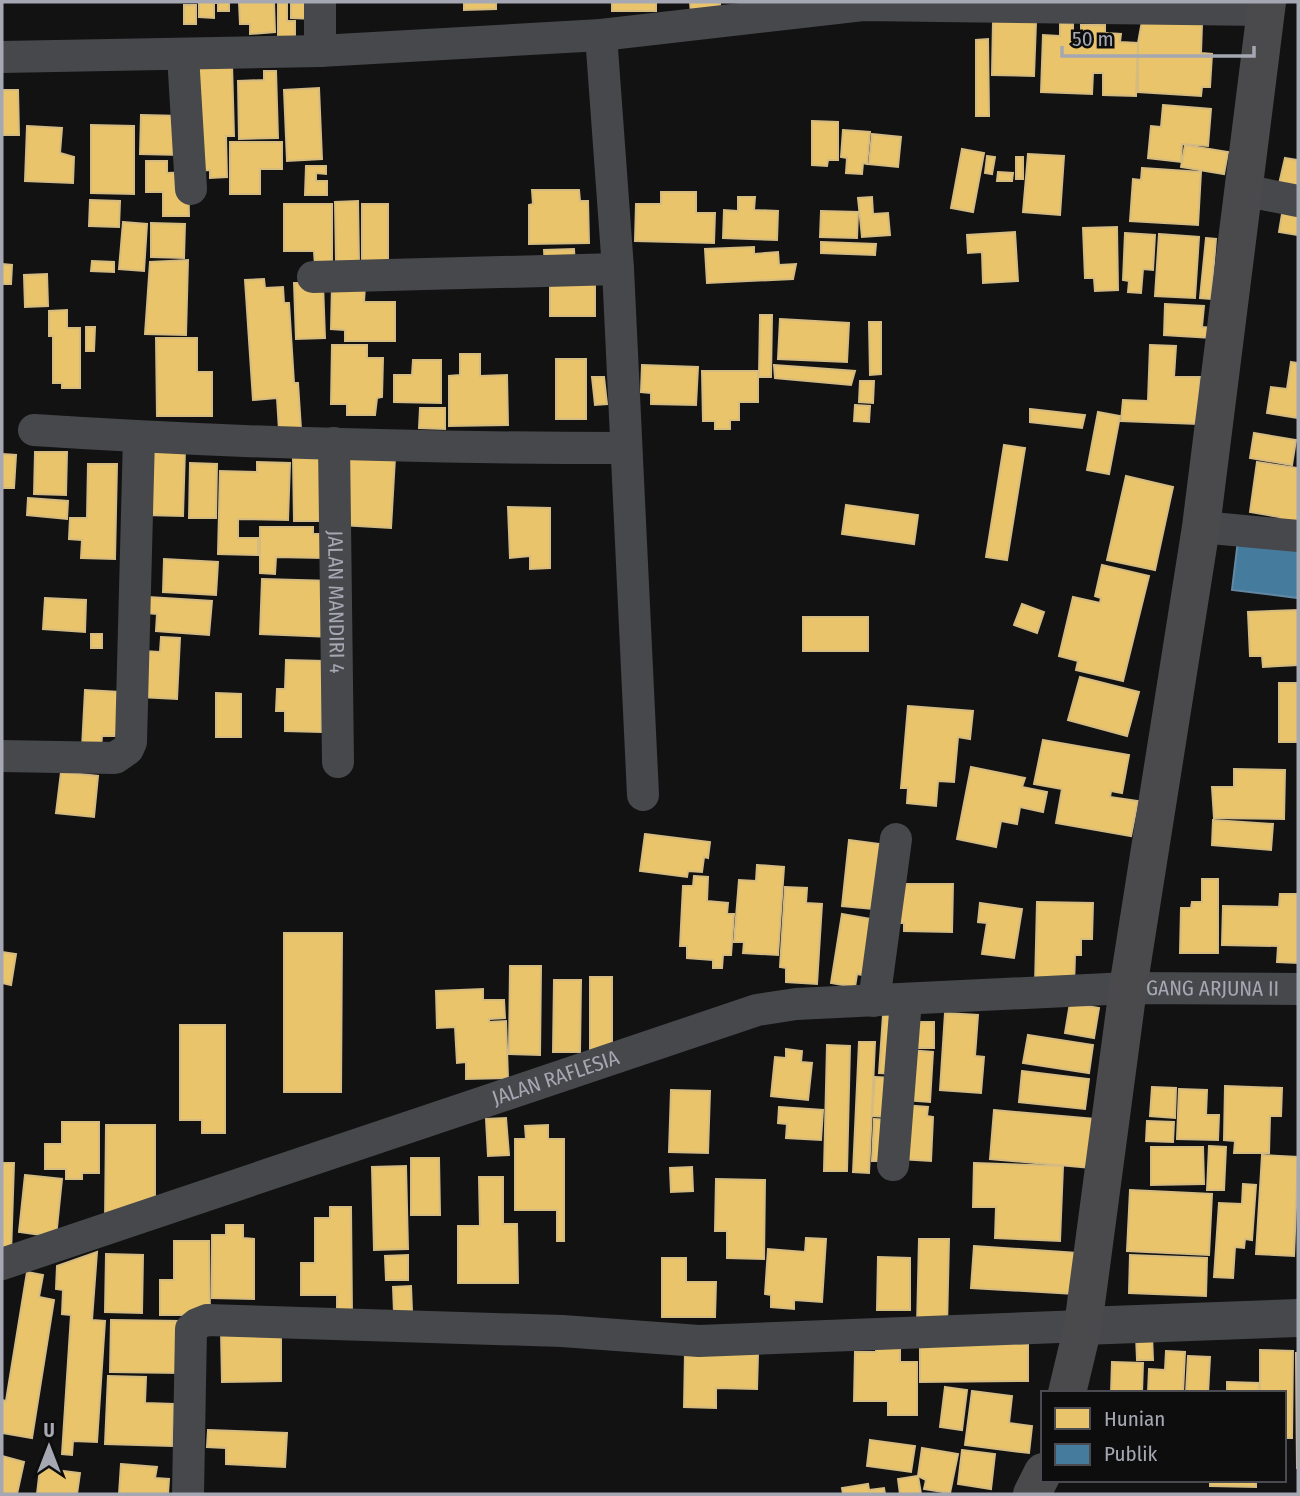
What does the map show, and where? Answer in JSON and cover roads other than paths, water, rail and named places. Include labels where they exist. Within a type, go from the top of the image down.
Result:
[{"type":"main road","points":[[1067,1391],[1083,1326],[1128,989],[1201,527],[1266,6]]},
{"type":"main road","points":[[1032,1494],[1041,1476]]},
{"type":"street","points":[[320,2],[320,51]]},
{"type":"street","points":[[2,57],[320,51],[601,35],[722,11],[863,5],[1266,6]]},
{"type":"street","points":[[601,35],[618,269],[643,795]]},
{"type":"street","points":[[183,55],[191,189]]},
{"type":"street","points":[[1242,190],[1298,201]]},
{"type":"street","points":[[313,278],[618,269]]},
{"type":"street","points":[[34,430],[139,437],[334,443],[625,448]]},
{"type":"street","points":[[2,756],[115,758],[128,749],[131,728],[139,437]]},
{"type":"street","name":"JALAN MANDIRI 4","points":[[334,443],[338,762]]},
{"type":"street","points":[[1201,527],[1298,536]]},
{"type":"street","points":[[874,1001],[896,839]]},
{"type":"street","name":"GANG ARJUNA II","points":[[1128,989],[1298,989]]},
{"type":"street","name":"JALAN RAFLESIA","points":[[2,1265],[757,1010],[796,1004],[1128,989]]},
{"type":"street","points":[[893,1165],[906,1000]]},
{"type":"street","points":[[188,1494],[191,1329],[207,1320],[562,1331],[699,1341],[1298,1318]]}]
